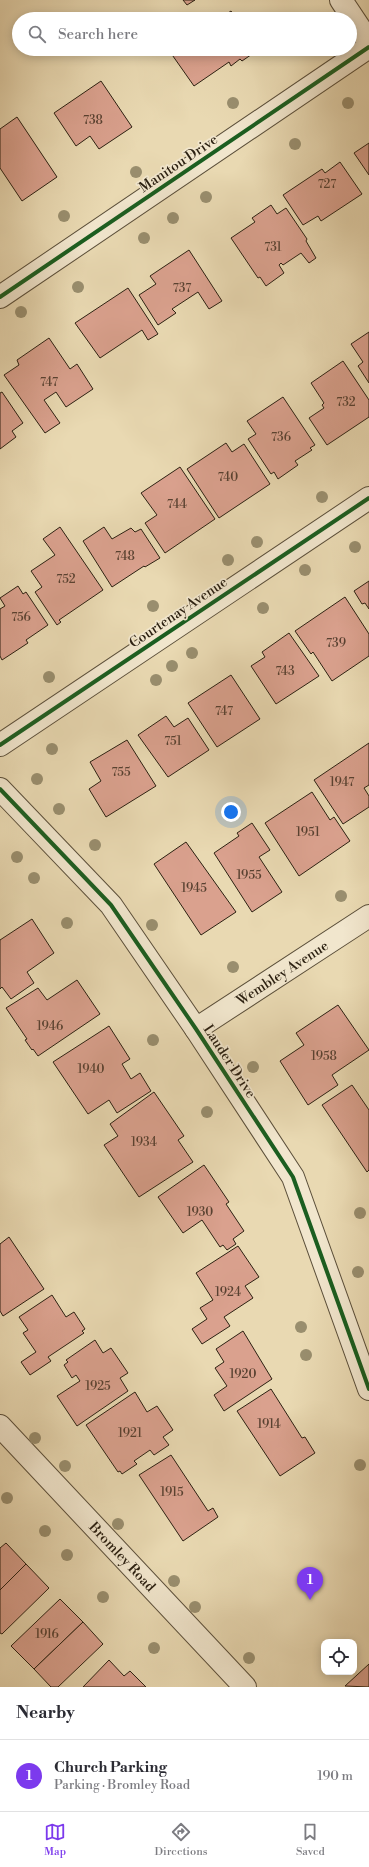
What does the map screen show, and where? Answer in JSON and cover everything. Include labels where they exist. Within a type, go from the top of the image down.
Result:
[{"type":"street","points":[[341,0],[349,12]]},
{"type":"street","points":[[357,24],[369,42]]},
{"type":"street","name":"Manitou Drive","points":[[357,55],[369,47]]},
{"type":"street","name":"Manitou Drive","points":[[0,297],[356,56]]},
{"type":"street","name":"Courtenay Avenue","points":[[0,745],[369,498]]},
{"type":"street","name":"Lauder Drive","points":[[0,789],[112,905],[196,1029],[293,1178],[369,1389]]},
{"type":"street","name":"Wembley Avenue","points":[[196,1029],[369,916]]},
{"type":"street","name":"Bromley Road","points":[[0,1426],[245,1687]]},
{"type":"building","points":[[183,0],[195,0],[187,5]]},
{"type":"building","points":[[173,56],[249,56],[242,61],[240,59],[231,66],[229,62],[194,86]]},
{"type":"building","points":[[101,81],[132,127],[99,149],[90,136],[76,146],[54,113]]},
{"type":"building","points":[[17,117],[57,177],[22,201],[0,168],[0,129]]},
{"type":"building","points":[[369,143],[369,175],[354,153]]},
{"type":"building","points":[[340,162],[362,194],[321,221],[318,216],[303,225],[283,195],[322,169],[325,173]]},
{"type":"building","points":[[271,205],[277,214],[286,208],[307,239],[306,241],[316,258],[309,263],[301,253],[283,265],[281,263],[279,265],[284,273],[266,286],[260,277],[258,278],[231,238],[255,222],[252,218]]},
{"type":"building","points":[[189,250],[222,301],[209,309],[198,292],[172,309],[176,313],[158,325],[139,295],[156,284],[150,276]]},
{"type":"building","points":[[128,288],[158,334],[148,340],[142,330],[100,358],[75,323]]},
{"type":"building","points":[[369,332],[369,383],[358,366],[363,362],[351,344]]},
{"type":"building","points":[[49,338],[70,369],[77,364],[93,389],[66,407],[56,392],[44,400],[60,423],[45,433],[4,375],[19,365],[17,360]]},
{"type":"building","points":[[343,361],[369,400],[369,417],[327,445],[309,418],[324,408],[322,405],[324,403],[311,383]]},
{"type":"building","points":[[2,392],[23,423],[12,431],[16,437],[0,449],[0,393]]},
{"type":"building","points":[[283,397],[315,445],[310,448],[312,450],[295,461],[298,465],[278,479],[274,472],[271,474],[248,439],[256,434],[247,421]]},
{"type":"building","points":[[226,443],[232,452],[244,444],[270,484],[219,518],[187,469]]},
{"type":"building","points":[[180,467],[215,519],[165,553],[145,523],[157,515],[141,493]]},
{"type":"building","points":[[60,527],[103,590],[59,620],[61,622],[57,625],[35,592],[42,587],[31,571],[55,555],[43,539]]},
{"type":"building","points":[[104,527],[112,539],[131,528],[135,532],[141,529],[160,558],[145,567],[144,566],[112,587],[83,541]]},
{"type":"building","points":[[369,581],[369,609],[365,603],[362,604],[354,591]]},
{"type":"building","points":[[18,586],[23,594],[26,592],[48,625],[26,640],[28,643],[2,660],[0,656],[0,609],[5,606],[0,598]]},
{"type":"building","points":[[345,597],[369,634],[369,656],[332,681],[313,652],[311,654],[295,631]]},
{"type":"building","points":[[289,633],[319,676],[276,704],[251,666],[265,657],[262,652]]},
{"type":"building","points":[[231,675],[260,719],[217,747],[188,703]]},
{"type":"building","points":[[166,716],[174,727],[188,718],[209,750],[168,777],[138,735]]},
{"type":"building","points":[[127,740],[156,786],[106,817],[89,789],[101,781],[90,762]]},
{"type":"building","points":[[369,743],[369,785],[364,788],[369,796],[369,807],[343,824],[314,780]]},
{"type":"building","points":[[312,792],[330,820],[334,817],[350,841],[299,876],[265,823]]},
{"type":"building","points":[[252,823],[270,850],[259,857],[282,892],[252,912],[214,853],[239,836],[237,833]]},
{"type":"building","points":[[186,842],[236,912],[201,935],[154,864]]},
{"type":"building","points":[[32,919],[54,953],[27,972],[34,983],[11,999],[2,987],[0,989],[0,940]]},
{"type":"building","points":[[77,980],[100,1014],[38,1056],[25,1040],[27,1039],[6,1008],[38,988],[47,1000]]},
{"type":"building","points":[[338,1005],[369,1050],[332,1075],[338,1085],[308,1105],[280,1061],[304,1045],[296,1033]]},
{"type":"building","points":[[109,1026],[130,1059],[122,1064],[131,1079],[140,1073],[151,1091],[117,1113],[109,1100],[88,1114],[53,1062]]},
{"type":"building","points":[[352,1085],[369,1110],[369,1170],[367,1172],[322,1105]]},
{"type":"building","points":[[154,1092],[184,1136],[178,1140],[193,1162],[139,1197],[104,1145],[118,1136],[110,1124]]},
{"type":"building","points":[[204,1165],[229,1202],[226,1204],[244,1231],[233,1239],[236,1244],[227,1250],[223,1245],[220,1247],[202,1220],[183,1233],[158,1197]]},
{"type":"building","points":[[9,1237],[44,1289],[3,1316],[0,1311],[0,1244]]},
{"type":"building","points":[[238,1246],[259,1277],[245,1286],[253,1298],[224,1317],[230,1326],[202,1344],[192,1329],[207,1319],[200,1308],[213,1300],[196,1273]]},
{"type":"building","points":[[52,1295],[66,1317],[74,1312],[85,1329],[82,1331],[84,1333],[48,1357],[51,1361],[30,1375],[21,1362],[36,1352],[23,1333],[28,1330],[19,1317]]},
{"type":"building","points":[[243,1331],[272,1379],[224,1411],[214,1395],[227,1386],[215,1368],[224,1362],[216,1349]]},
{"type":"building","points":[[95,1340],[103,1353],[111,1348],[128,1373],[120,1378],[128,1391],[77,1426],[57,1396],[80,1381],[76,1375],[72,1378],[64,1365],[68,1362],[66,1360]]},
{"type":"building","points":[[271,1389],[302,1438],[305,1437],[315,1453],[280,1476],[237,1411]]},
{"type":"building","points":[[135,1392],[147,1412],[157,1406],[173,1430],[163,1437],[169,1445],[154,1455],[150,1450],[134,1461],[137,1464],[122,1474],[120,1471],[118,1472],[86,1425]]},
{"type":"building","points":[[171,1455],[208,1511],[213,1508],[218,1517],[183,1541],[139,1475]]},
{"type":"building","points":[[6,1543],[26,1564],[0,1590],[0,1548]]},
{"type":"building","points":[[26,1564],[49,1588],[2,1634],[0,1633],[0,1590]]},
{"type":"building","points":[[60,1599],[83,1622],[34,1669],[11,1646]]},
{"type":"building","points":[[83,1622],[103,1644],[58,1687],[51,1687],[34,1669]]},
{"type":"building","points":[[109,1660],[124,1676],[130,1671],[146,1687],[83,1687]]},
{"type":"building","points":[[369,1664],[369,1687],[345,1686]]},
{"type":"cycle path","points":[[357,55],[369,47]]},
{"type":"cycle path","points":[[0,297],[356,56]]},
{"type":"cycle path","points":[[0,745],[369,498]]},
{"type":"cycle path","points":[[0,789],[111,905],[196,1029],[293,1177],[369,1389]]},
{"type":"place","name":"Church Parking","points":[[310,1600]]}]
